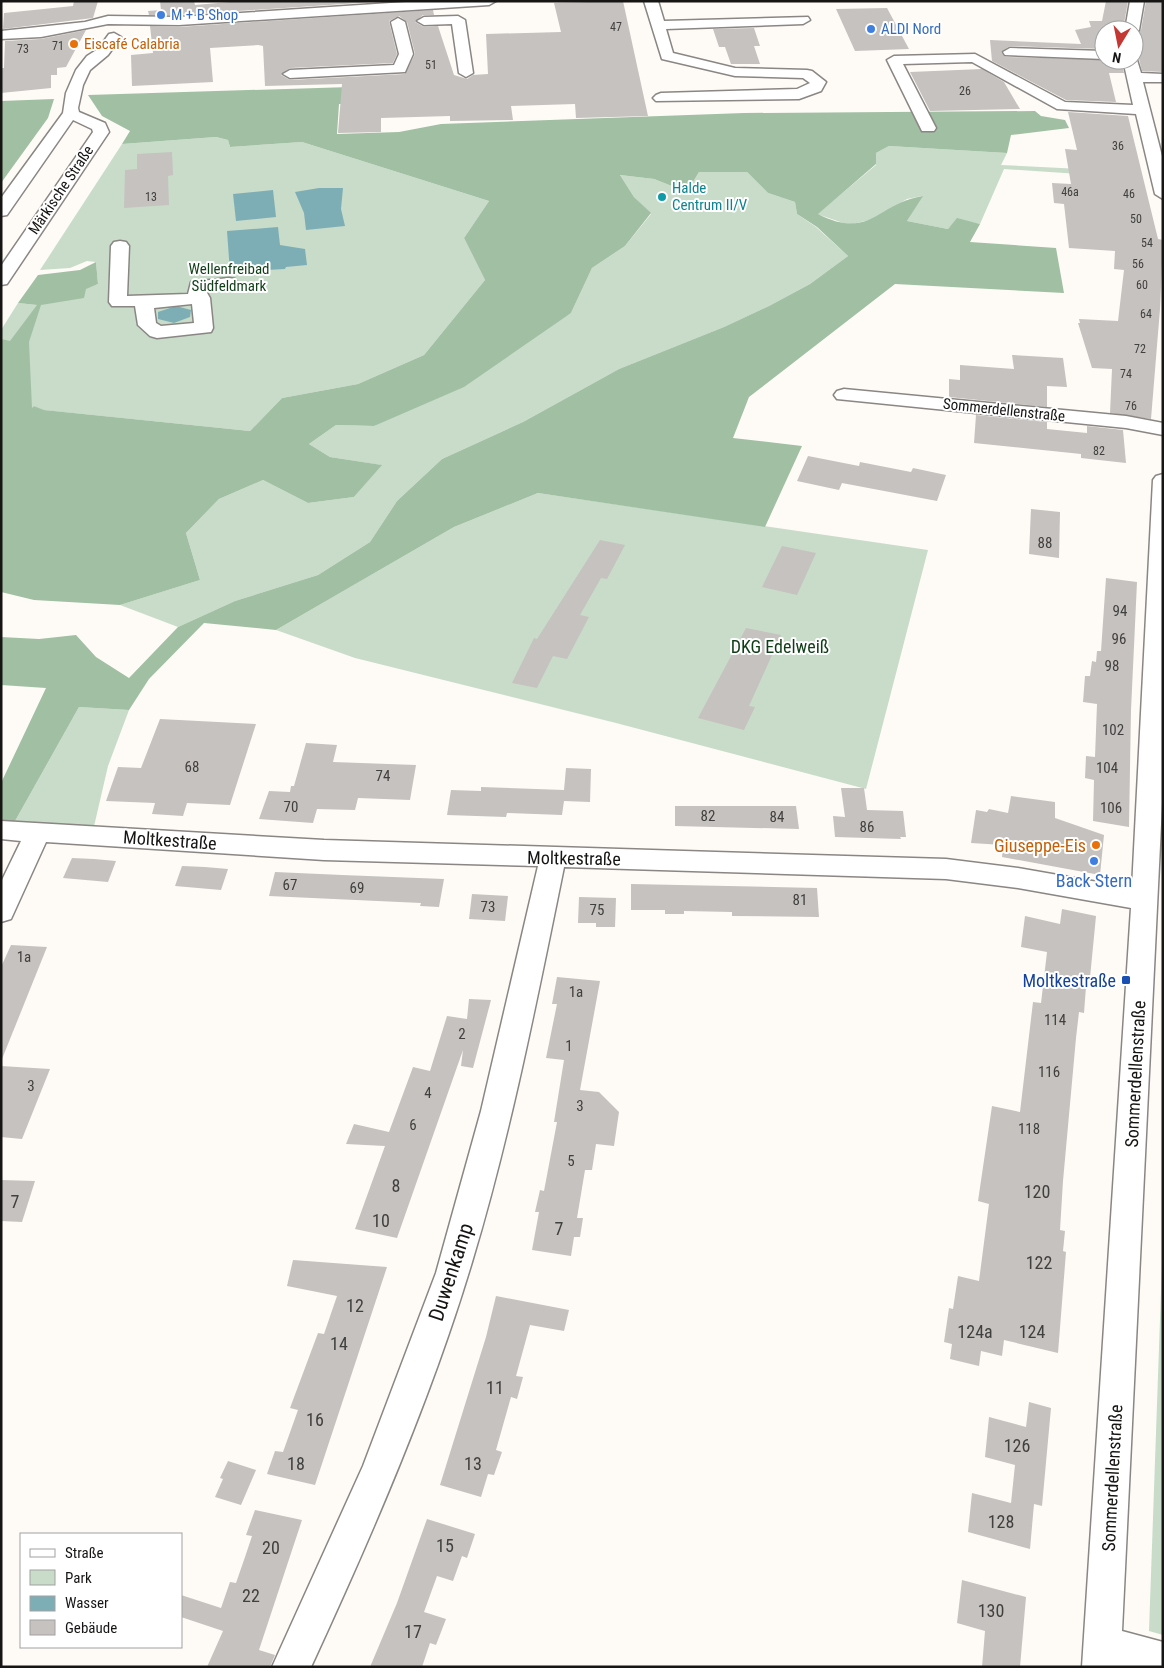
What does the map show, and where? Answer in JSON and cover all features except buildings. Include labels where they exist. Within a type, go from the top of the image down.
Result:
[{"type":"street","points":[[88,32],[101,20],[179,20],[418,3],[489,1]]},
{"type":"street","points":[[651,1],[668,56],[735,72],[807,74],[818,82],[816,88],[798,94],[661,98]]},
{"type":"street","points":[[1134,20],[1137,1]]},
{"type":"street","points":[[290,74],[400,69],[406,54],[394,6]]},
{"type":"street","points":[[1,35],[88,32],[114,37],[127,33],[123,20]]},
{"type":"street","points":[[398,22],[458,20],[466,73]]},
{"type":"street","points":[[658,25],[803,20]]},
{"type":"street","points":[[88,32],[95,45],[90,56],[92,59]]},
{"type":"street","points":[[1,211],[64,120],[71,114],[70,104],[73,92],[92,59],[99,56],[114,37]]},
{"type":"street","points":[[1010,52],[1094,55]]},
{"type":"street","points":[[928,128],[894,60],[975,58],[1062,106],[1142,110]]},
{"type":"street","points":[[1132,70],[1142,110],[1156,140],[1163,194]]},
{"type":"street","points":[[1134,77],[1163,78]]},
{"type":"street","name":"Märkische Straße","points":[[1,280],[101,132],[99,126],[71,114]]},
{"type":"street","points":[[120,246],[118,302],[201,298],[204,328],[157,332],[147,325],[144,303],[148,302]]},
{"type":"street","points":[[197,298],[197,286],[229,283]]},
{"type":"street","name":"Sommerdellenstraße","points":[[844,395],[1126,422],[1163,429]]},
{"type":"street","name":"Sommerdellenstraße","points":[[1102,1656],[1151,888],[1157,738],[1163,480]]},
{"type":"street","name":"Moltkestraße","points":[[1,830],[324,850],[946,869],[1018,878],[1151,888]]},
{"type":"street","points":[[1,912],[38,832]]},
{"type":"street","name":"Duwenkamp","points":[[291,1667],[338,1568],[402,1414],[455,1265],[486,1159],[514,1048],[552,858]]},
{"type":"street","points":[[1102,1656],[1163,1661]]},
{"type":"green space","points":[[382,86],[379,103],[339,104],[337,134],[399,132],[441,124],[744,113],[1035,111],[1041,116],[1065,120],[1069,128],[1011,135],[1007,153],[889,146],[876,153],[876,164],[818,214],[850,224],[862,222],[907,200],[923,196],[907,221],[948,229],[957,218],[980,224],[970,242],[1056,248],[1064,293],[895,284],[749,397],[733,438],[802,446],[765,527],[538,493],[454,527],[276,630],[204,623],[149,679],[129,710],[79,707],[10,830],[1,830],[1,783],[46,688],[1,685],[1,637],[39,639],[76,635],[96,657],[129,678],[178,627],[235,601],[318,575],[370,542],[397,501],[442,459],[523,422],[619,369],[724,327],[769,306],[810,284],[848,256],[817,227],[797,214],[795,202],[768,193],[747,172],[699,172],[687,192],[654,179],[620,175],[634,197],[651,213],[625,246],[592,268],[571,313],[464,387],[374,426],[336,425],[309,444],[330,457],[382,465],[354,497],[308,503],[263,480],[219,499],[186,533],[200,580],[120,605],[34,600],[1,592],[1,339],[10,341],[37,305],[18,303],[38,275],[80,270],[96,262],[98,284],[86,289],[84,298],[41,305],[29,342],[32,408],[34,406],[44,410],[250,431],[282,398],[358,384],[424,355],[485,280],[464,238],[489,201],[302,142],[230,147],[228,140],[216,137],[122,144],[130,131],[102,116],[88,95]]},
{"type":"green space","points":[[54,99],[48,118],[1,183],[1,101]]},
{"type":"green space","name":"Wellenfreibad Südfeldmark","points":[[216,137],[228,140],[230,147],[302,142],[489,201],[464,238],[485,280],[424,355],[358,384],[282,398],[250,431],[43,410],[34,406],[32,409],[1,406],[1,330],[18,303],[37,305],[98,284],[96,262],[87,261],[70,268],[40,270],[122,144]]},
{"type":"green space","points":[[889,146],[1007,153],[1001,165],[1141,172],[1139,178],[1004,169],[980,224],[957,219],[948,229],[907,221],[922,196],[907,199],[873,219],[849,225],[817,214],[876,165],[876,153]]},
{"type":"green space","points":[[699,172],[747,172],[768,193],[795,202],[797,214],[816,227],[848,256],[810,284],[769,306],[724,327],[619,369],[523,422],[442,459],[397,501],[370,542],[318,575],[235,601],[178,627],[120,605],[200,580],[186,533],[219,499],[263,480],[308,503],[354,497],[381,465],[330,457],[309,444],[336,425],[374,426],[571,313],[592,268],[625,246],[651,214],[634,197],[620,175],[654,179],[687,192]]},
{"type":"green space","name":"DKG Edelweiß","points":[[538,493],[928,550],[866,789],[616,723],[355,658],[276,630],[454,527]]},
{"type":"green space","points":[[79,707],[129,710],[108,766],[92,835],[10,830]]},
{"type":"green space","points":[[1163,1234],[1163,1635],[1149,1631]]},
{"type":"water","points":[[319,188],[343,188],[341,209],[345,226],[306,230],[304,213],[295,192]]},
{"type":"water","points":[[273,190],[276,217],[236,221],[233,194]]},
{"type":"water","points":[[278,227],[280,245],[305,249],[307,265],[286,267],[285,269],[230,272],[227,231]]},
{"type":"water","points":[[176,306],[191,310],[190,317],[174,323],[158,319],[158,312]]},
{"type":"place","name":"M + B Shop","points":[[161,15]]},
{"type":"place","name":"ALDI Nord","points":[[871,29]]},
{"type":"place","name":"Eiscafé Calabria","points":[[74,44]]},
{"type":"place","name":"Halde Centrum II/V","points":[[662,197]]},
{"type":"place","name":"Giuseppe-Eis","points":[[1096,845]]},
{"type":"place","name":"Back Stern","points":[[1094,861]]},
{"type":"place","name":"Moltkestraße","points":[[1126,980]]}]
